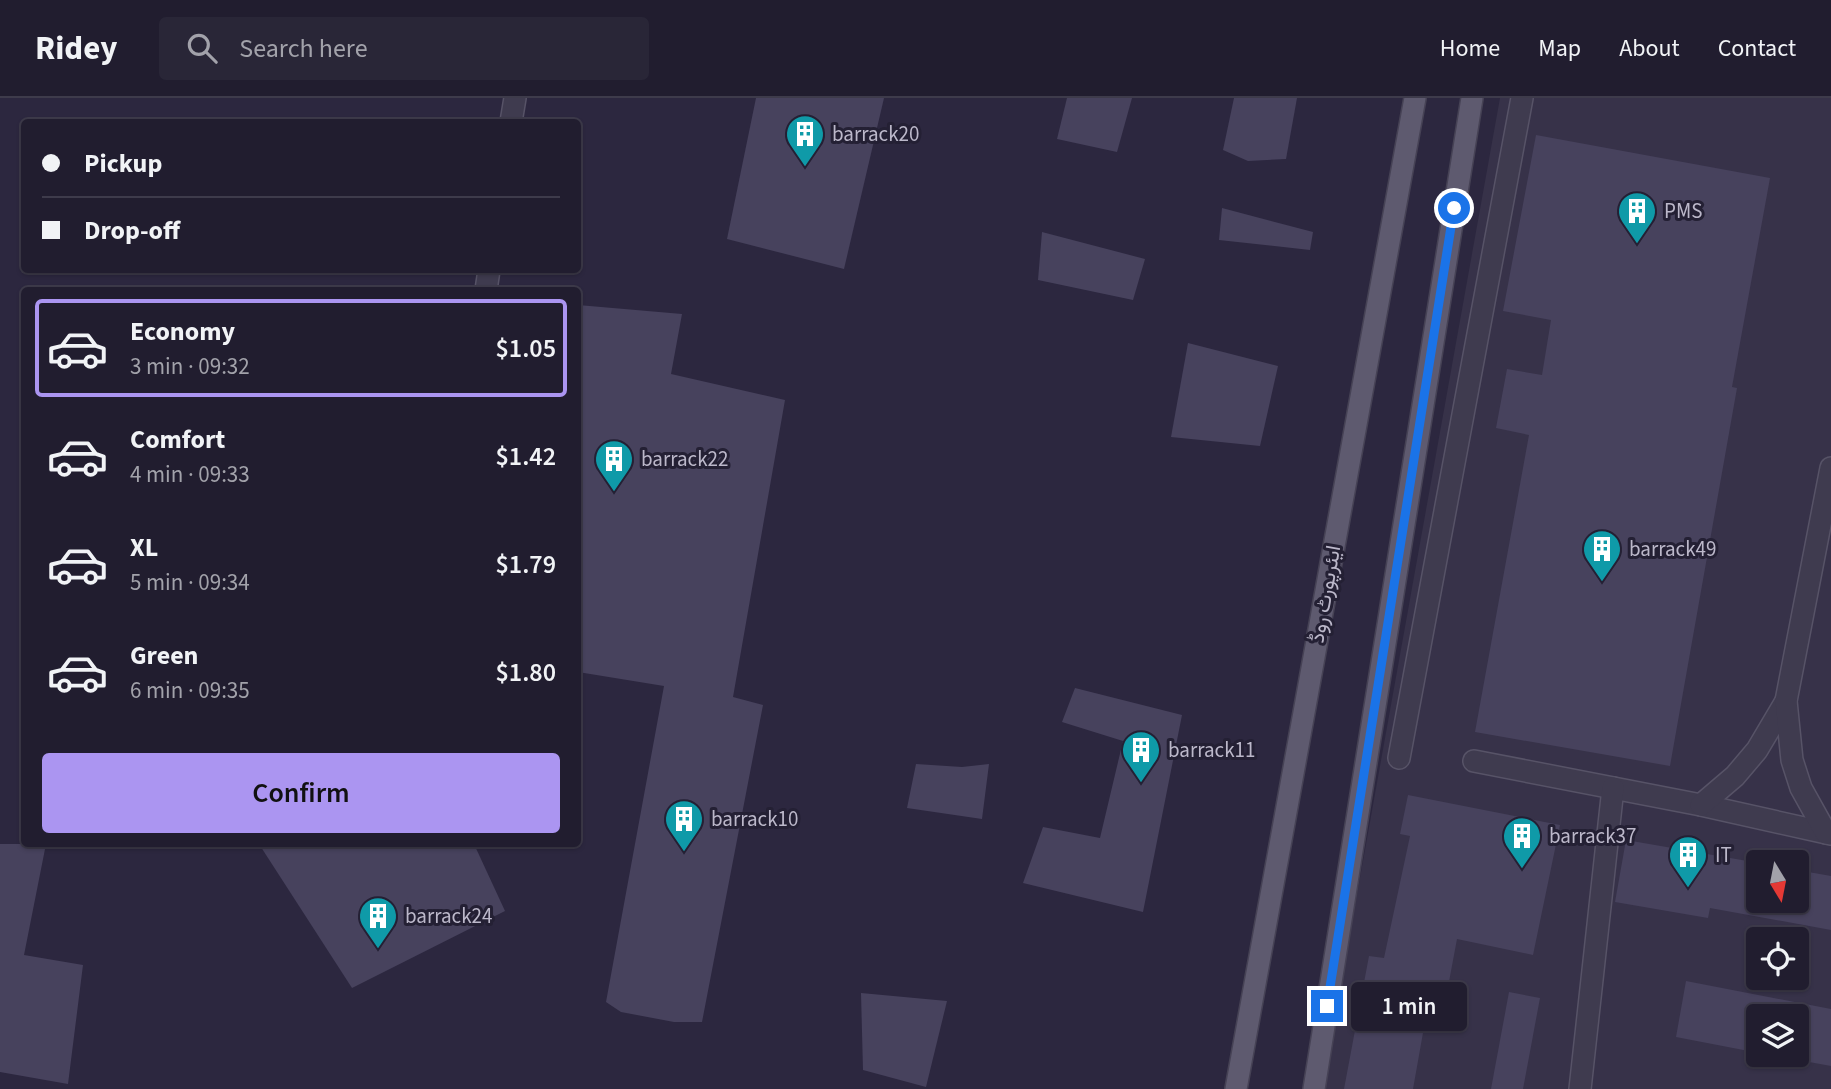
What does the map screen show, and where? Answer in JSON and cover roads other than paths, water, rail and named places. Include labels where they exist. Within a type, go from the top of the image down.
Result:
[{"type":"main road","name":"ایئرپورٹ روڈ","points":[[1236,1089],[1415,98]]},
{"type":"main road","points":[[1314,1089],[1472,98]]},
{"type":"street","points":[[512,119],[515,98]]},
{"type":"street","points":[[1399,758],[1522,98]]},
{"type":"street","points":[[1828,833],[1801,789],[1792,760],[1786,701],[1831,468]]},
{"type":"street","points":[[1701,805],[1735,776],[1757,750],[1786,701]]},
{"type":"street","points":[[1474,761],[1701,805],[1828,833]]},
{"type":"street","points":[[1580,1089],[1613,788]]},
{"type":"place","name":"barrack20","points":[[805,168]]},
{"type":"place","name":"PMS","points":[[1637,245]]},
{"type":"place","name":"barrack22","points":[[614,493]]},
{"type":"place","name":"barrack49","points":[[1602,583]]},
{"type":"place","name":"barrack11","points":[[1141,784]]},
{"type":"place","name":"barrack10","points":[[684,853]]},
{"type":"place","name":"barrack37","points":[[1522,870]]},
{"type":"place","name":"IT","points":[[1688,889]]},
{"type":"place","name":"barrack24","points":[[378,950]]}]
